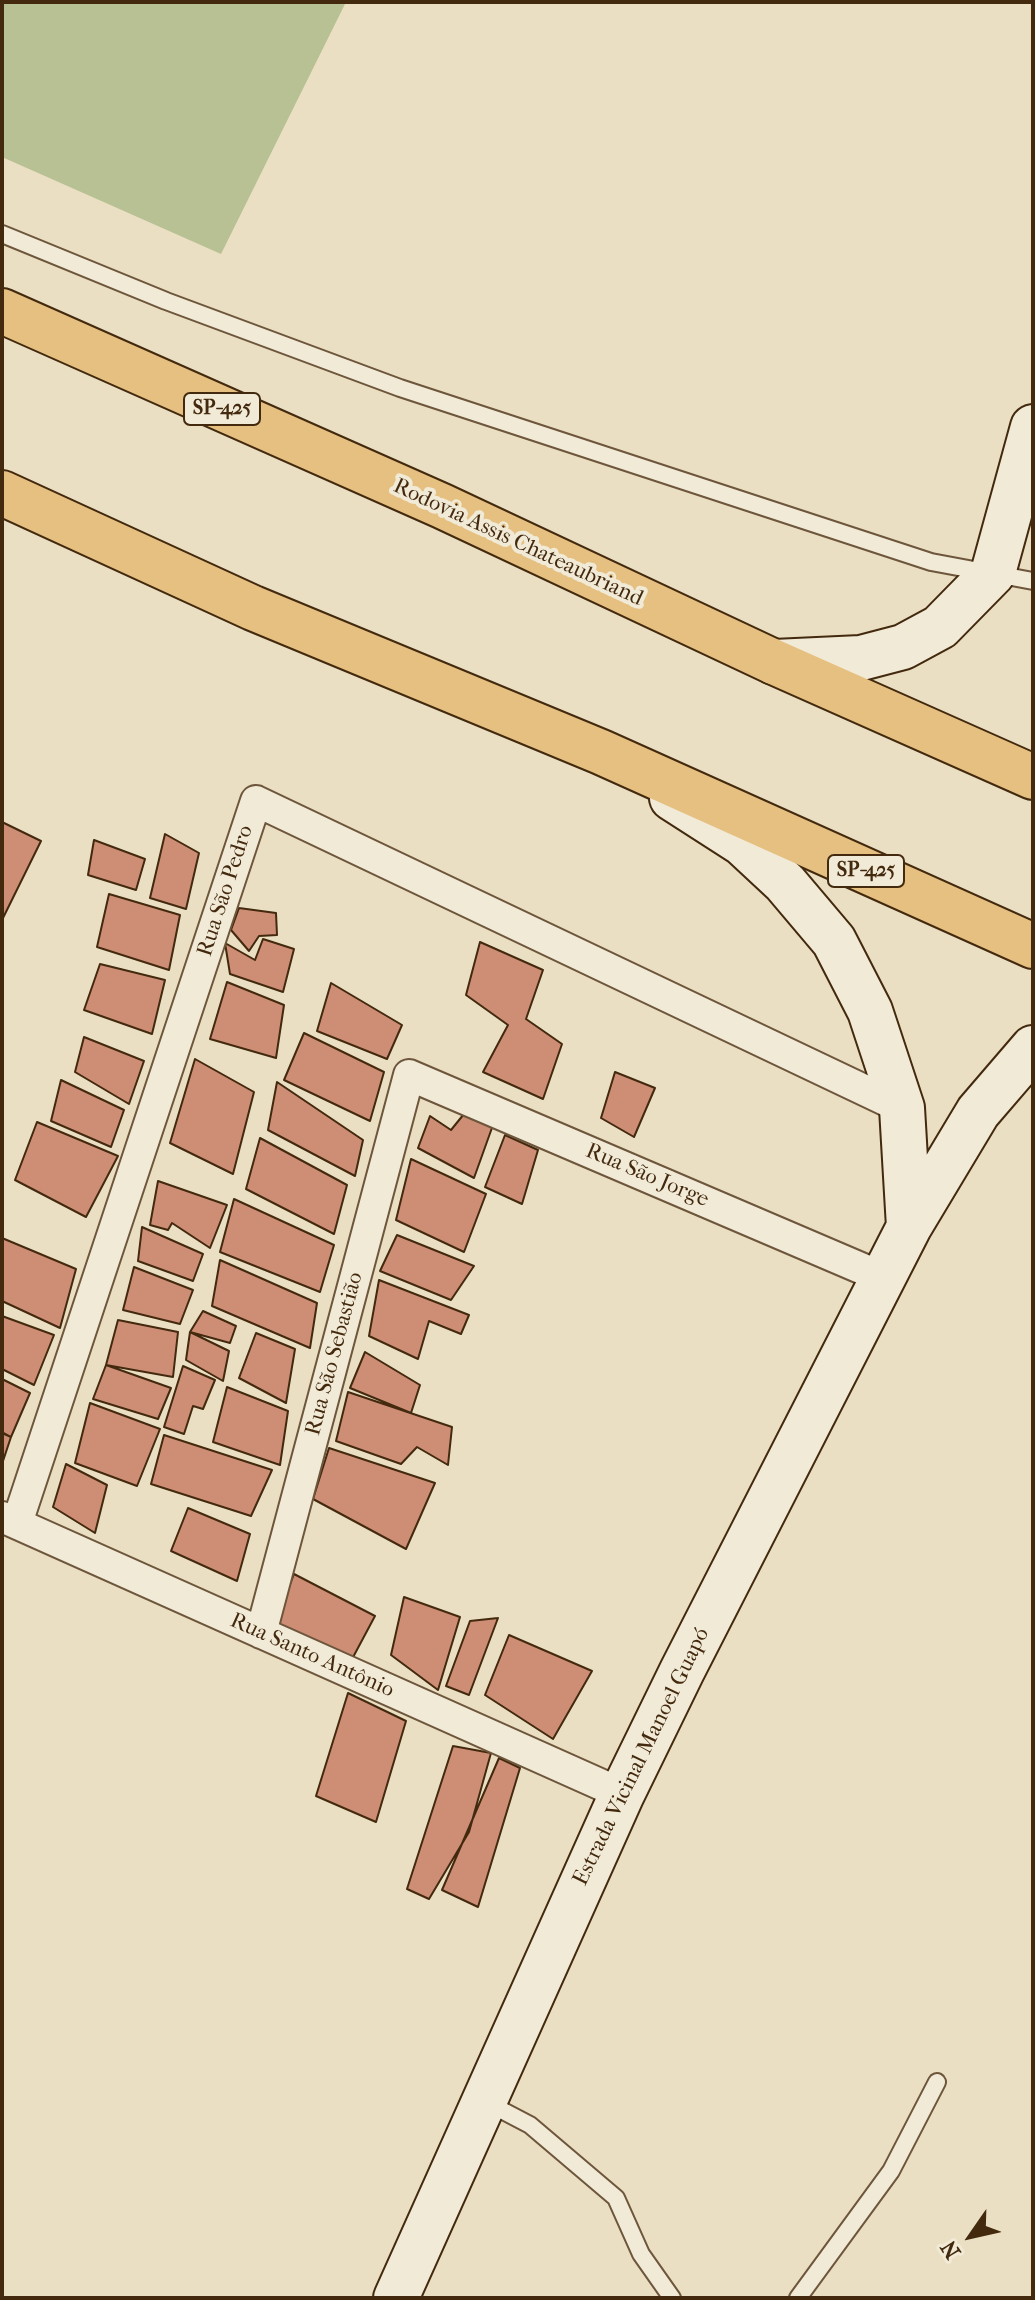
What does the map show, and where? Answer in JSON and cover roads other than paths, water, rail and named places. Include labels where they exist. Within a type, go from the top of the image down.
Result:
[{"type":"highway","name":"Rodovia Assis Chateaubriand","points":[[2,311],[442,506],[774,662],[1033,777]]},
{"type":"highway","name":"SP-425","points":[[2,493],[253,608],[601,752],[1033,946]]},
{"type":"main road","points":[[774,662],[861,658],[903,647],[940,627],[1013,577],[1033,427]]},
{"type":"main road","points":[[601,752],[742,843],[785,883],[834,941],[870,1011],[902,1108],[909,1227]]},
{"type":"main road","name":"Estrada Vicinal Manoel Guapó","points":[[396,2298],[622,1794],[909,1227],[978,1112],[1033,1048]]},
{"type":"street","name":"Rua São Pedro","points":[[10,1520],[256,801],[902,1108]]},
{"type":"street","name":"Rua São Jorge","points":[[409,1075],[884,1278]]},
{"type":"street","name":"Rua São Sebastião","points":[[261,1633],[409,1075]]},
{"type":"street","name":"Rua Santo Antônio","points":[[10,1520],[622,1794]]},
{"type":"lane","points":[[2,234],[166,301],[400,388],[782,516],[931,562],[1013,577]]},
{"type":"lane","points":[[798,2298],[891,2171],[937,2082]]},
{"type":"lane","points":[[484,2101],[530,2125],[616,2198],[641,2254],[672,2298]]}]
